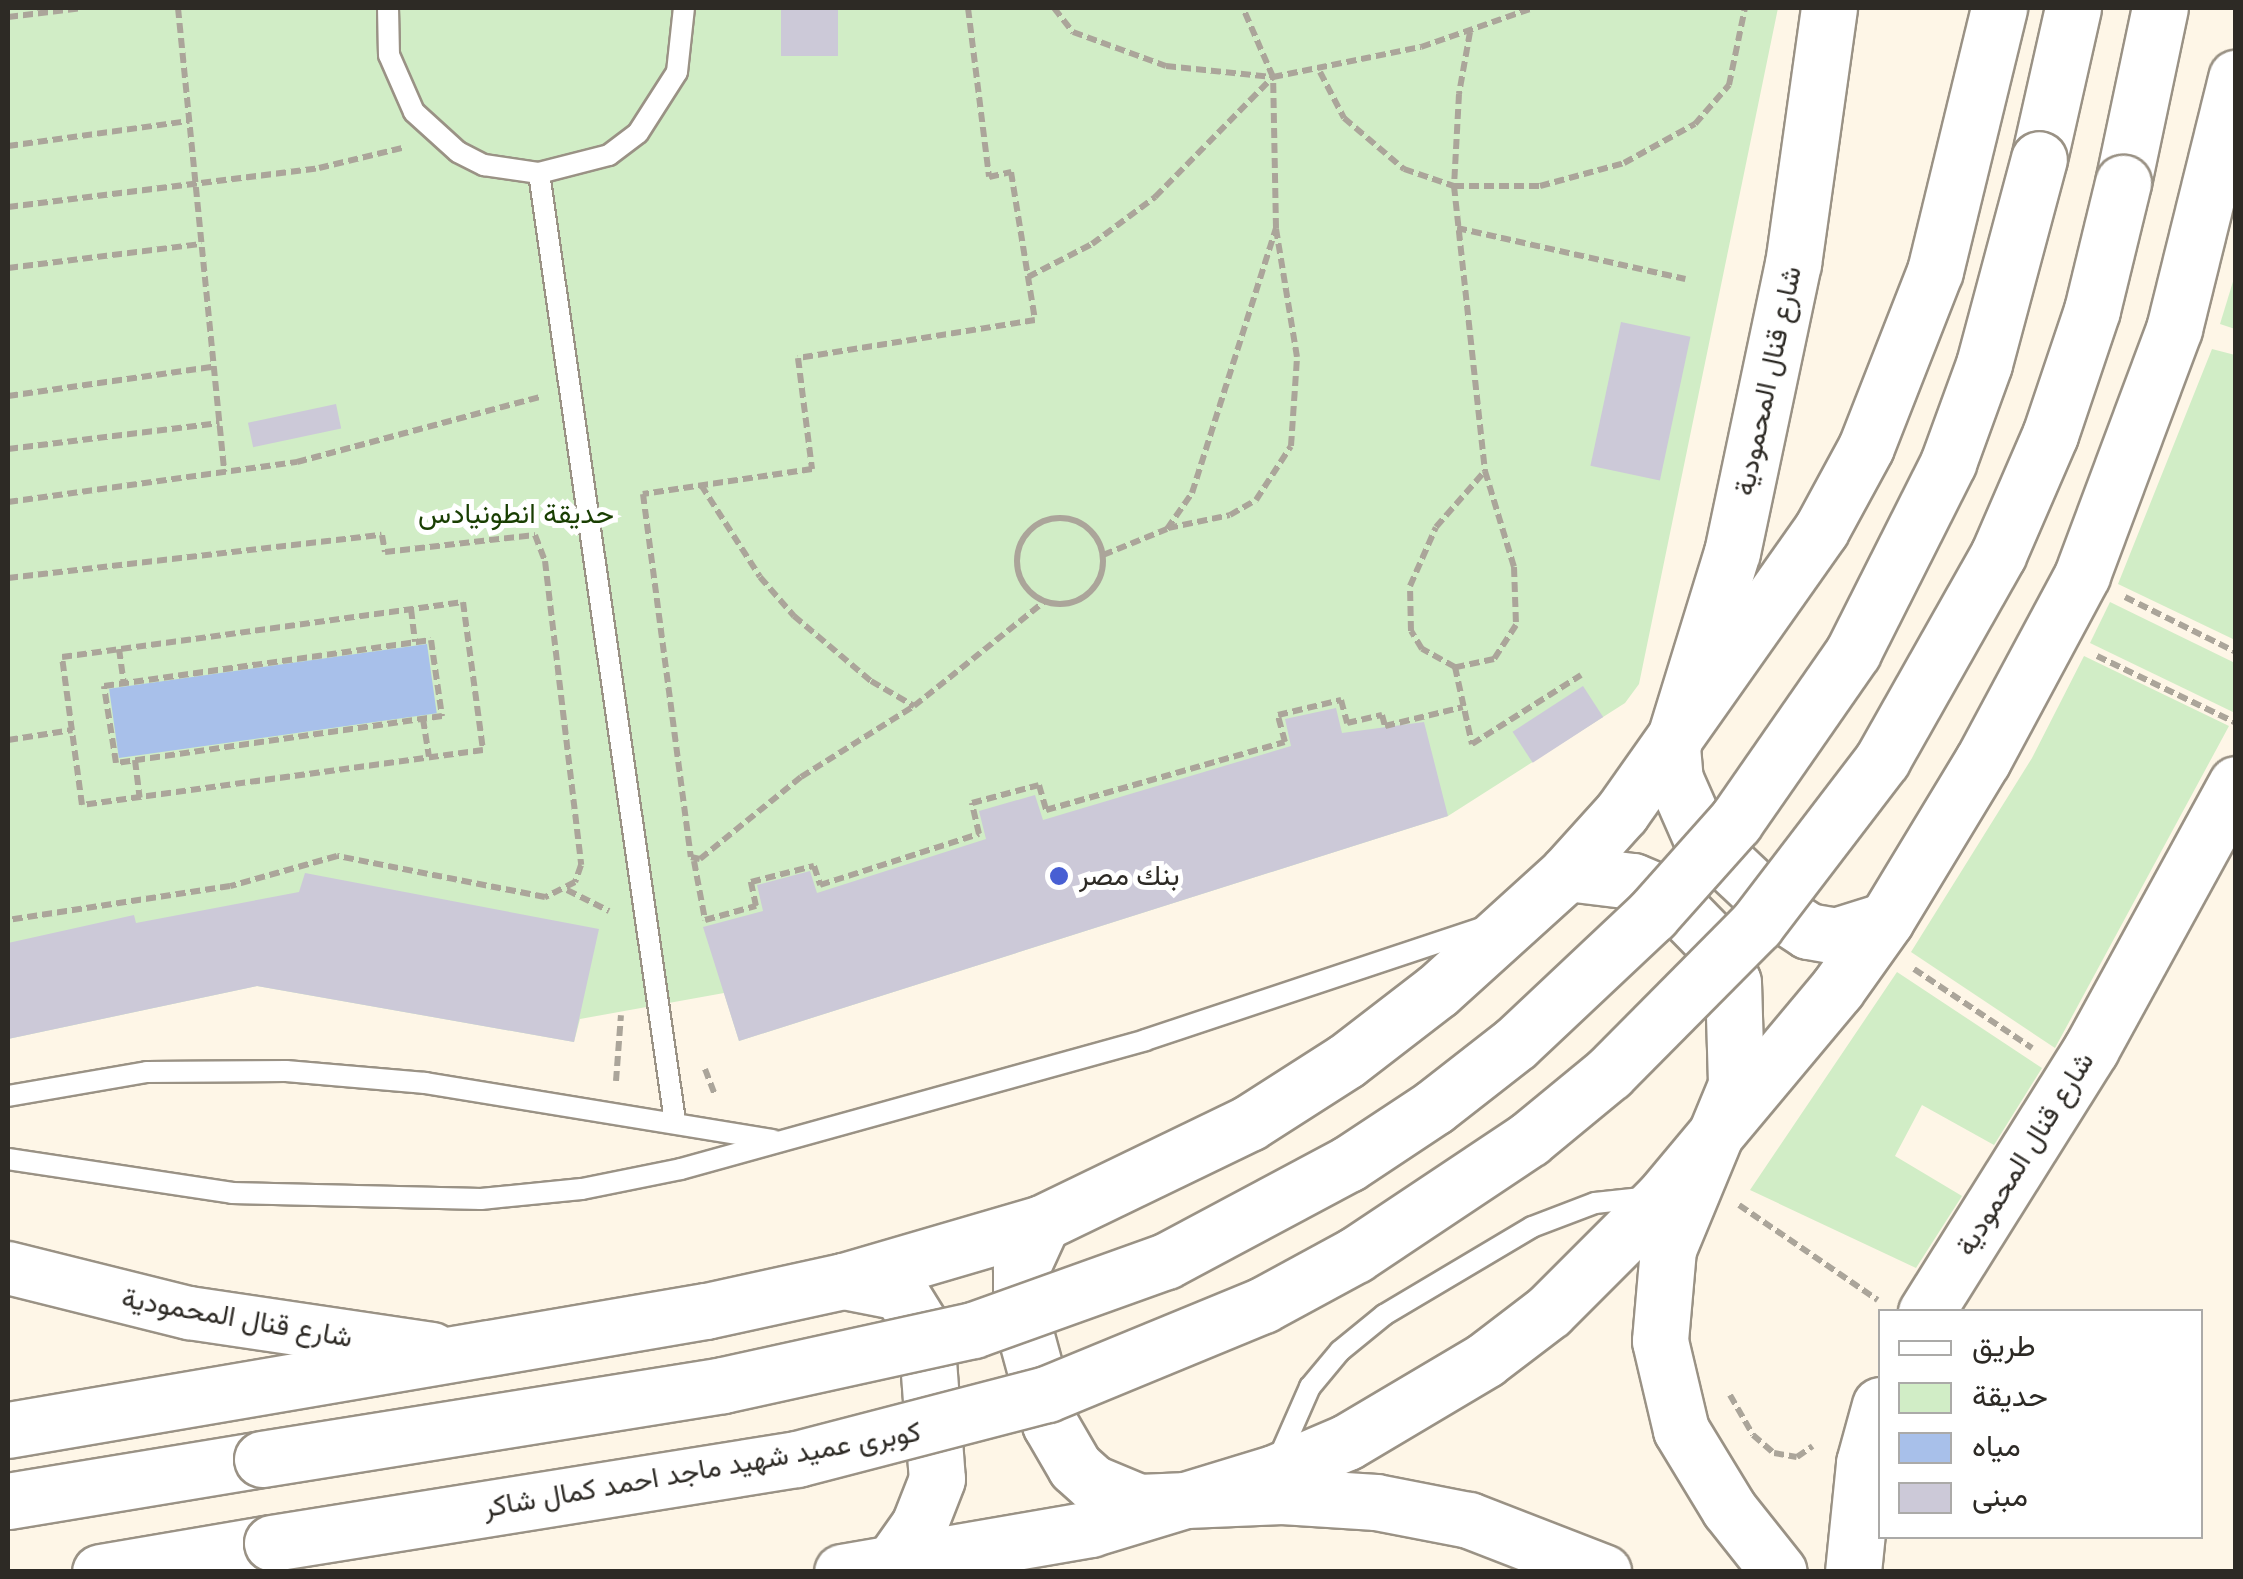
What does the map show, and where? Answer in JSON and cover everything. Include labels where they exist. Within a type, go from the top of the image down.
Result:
[{"type":"main road","name":"شارع قنال المحمودية","points":[[1672,747],[1732,552],[1793,263],[1829,8]]},
{"type":"main road","points":[[8,1430],[469,1352],[844,1281],[1042,1224],[1148,1177],[1265,1113],[1437,991],[1567,872],[1672,747],[1821,530],[1866,447],[1934,271],[1998,8]]},
{"type":"main road","points":[[8,1501],[742,1381],[973,1330],[1166,1262],[1348,1164],[1434,1106],[1516,1044],[1652,915],[1735,822],[1853,652],[1948,463],[1984,364],[2039,159],[2074,8]]},
{"type":"main road","name":"كوبرى عميد شهيد ماجد احمد كمال شاكر","points":[[100,1572],[796,1459],[1048,1394],[1263,1304],[1355,1255],[1528,1139],[1697,988],[1822,844],[1882,760],[1998,555],[2050,434],[2092,310],[2160,8]]},
{"type":"main road","points":[[866,1569],[1057,1536],[1187,1502],[1274,1474],[1348,1442],[1485,1360],[1548,1311],[1663,1198],[1837,989],[1892,939],[2082,575],[2174,329],[2236,78]]},
{"type":"main road","points":[[1672,747],[1674,779],[1701,838],[1782,914],[1808,931],[1892,939]]},
{"type":"main road","name":"شارع قنال المحمودية","points":[[1928,1309],[2091,1048],[2236,784]]},
{"type":"main road","points":[[1567,872],[1617,877],[1668,896],[1719,948],[1734,982],[1738,1018],[1728,1118],[1668,1250],[1660,1341],[1681,1430],[1729,1510],[1778,1572]]},
{"type":"main road","points":[[1042,1224],[1021,1269],[1018,1294],[1060,1447],[1093,1483],[1115,1495],[1187,1502],[1282,1496],[1376,1502],[1469,1520],[1603,1572]]},
{"type":"main road","points":[[844,1281],[900,1292],[926,1334],[937,1479],[919,1525],[866,1569]]},
{"type":"main road","points":[[1853,1572],[1864,1463],[1878,1412]]},
{"type":"street","name":"شارع قنال المحمودية","points":[[8,1268],[263,1327],[469,1352]]},
{"type":"lane","points":[[388,8],[389,55],[399,85],[436,136],[484,164],[539,173],[609,154],[662,106],[677,72],[684,8]]},
{"type":"lane","points":[[539,173],[675,1122]]},
{"type":"lane","points":[[8,1160],[232,1193],[481,1199],[582,1188],[779,1142],[1145,1040],[1523,914]]},
{"type":"lane","points":[[8,1096],[148,1072],[286,1071],[425,1083],[779,1142]]},
{"type":"lane","points":[[1274,1474],[1287,1428],[1310,1387],[1340,1351],[1384,1315],[1481,1252],[1563,1213],[1627,1197],[1663,1198]]},
{"type":"path","points":[[8,17],[82,8]]},
{"type":"path","points":[[178,8],[224,472]]},
{"type":"path","points":[[968,8],[989,177],[1012,172],[1035,320],[798,358],[812,470],[643,494],[704,920],[756,906],[752,882],[814,866],[820,885],[980,834],[972,803],[1039,785],[1046,810],[1286,742],[1278,715],[1340,700],[1346,723],[1382,715],[1384,726],[1463,707]]},
{"type":"path","points":[[1054,8],[1073,32],[1166,66],[1274,76],[1320,72],[1470,32],[1532,8]]},
{"type":"path","points":[[1102,555],[1080,522],[1039,524],[1021,544],[1018,571],[1045,601],[1064,604],[1090,591],[1102,555],[1167,528],[1230,515],[1256,500],[1291,446],[1297,358],[1276,228],[1274,76],[1244,8]]},
{"type":"path","points":[[1320,72],[1344,118],[1382,155],[1454,186],[1504,189],[1584,178],[1672,141],[1729,84],[1745,8]]},
{"type":"path","points":[[1470,32],[1458,94],[1454,186],[1457,228],[1485,471],[1514,567],[1516,625],[1494,659],[1455,667],[1422,649],[1411,631],[1410,586],[1436,527],[1485,471]]},
{"type":"path","points":[[1028,277],[1092,244],[1155,198],[1274,76]]},
{"type":"path","points":[[8,146],[189,121]]},
{"type":"path","points":[[8,207],[319,168],[402,149],[436,136]]},
{"type":"path","points":[[395,141],[414,160]]},
{"type":"path","points":[[1167,528],[1192,493],[1276,228]]},
{"type":"path","points":[[1457,228],[1685,279]]},
{"type":"path","points":[[8,268],[202,244]]},
{"type":"path","points":[[8,396],[213,367]]},
{"type":"path","points":[[542,376],[546,413]]},
{"type":"path","points":[[8,502],[312,458],[544,396],[569,394]]},
{"type":"path","points":[[8,449],[219,422]]},
{"type":"path","points":[[702,485],[760,577],[794,616],[871,680],[914,706]]},
{"type":"path","points":[[8,578],[382,535],[385,552],[534,535],[545,560],[580,846],[579,874],[566,890]]},
{"type":"path","points":[[2112,591],[2236,652]]},
{"type":"path","points":[[693,859],[801,777],[914,706],[1045,601]]},
{"type":"path","points":[[462,602],[483,750],[82,805],[62,657],[410,609],[462,602]]},
{"type":"path","points":[[410,609],[416,642]]},
{"type":"path","points":[[431,640],[442,716],[116,763],[104,686],[416,642],[431,640]]},
{"type":"path","points":[[119,649],[124,684]]},
{"type":"path","points":[[2084,650],[2236,723]]},
{"type":"path","points":[[1455,667],[1472,744],[1581,675]]},
{"type":"path","points":[[423,719],[430,758]]},
{"type":"path","points":[[8,740],[72,730]]},
{"type":"path","points":[[134,760],[140,798]]},
{"type":"path","points":[[8,920],[230,886],[337,856],[519,895],[566,890],[609,911]]},
{"type":"path","points":[[607,892],[611,928]]},
{"type":"path","points":[[1892,939],[2038,1052]]},
{"type":"path","points":[[596,1111],[620,1071],[619,995]]},
{"type":"path","points":[[1733,1201],[1891,1309]]},
{"type":"green space","name":"حديقة انطونيادس","points":[[8,8],[1778,8],[1639,684],[1625,703],[1448,816],[739,1041],[724,993],[580,1019],[574,1042],[257,986],[8,1039]]},
{"type":"green space","points":[[2235,275],[2235,329],[2220,324]]},
{"type":"green space","points":[[2212,349],[2235,355],[2235,640],[2118,584]]},
{"type":"green space","points":[[2110,602],[2235,663],[2235,713],[2090,643]]},
{"type":"green space","points":[[2084,656],[2229,726],[2055,1048],[1911,952],[2032,758]]},
{"type":"green space","points":[[1897,972],[2042,1068],[1994,1145],[1922,1105],[1895,1156],[1962,1196],[1916,1268],[1750,1190]]},
{"type":"water","points":[[427,644],[437,713],[119,758],[109,689]]},
{"type":"building","points":[[781,8],[838,8],[838,56],[781,56]]},
{"type":"building","points":[[1621,322],[1690,337],[1660,481],[1590,466]]},
{"type":"building","points":[[336,404],[341,428],[253,447],[248,423]]},
{"type":"building","points":[[1583,686],[1603,717],[1533,763],[1513,732]]},
{"type":"building","points":[[1336,708],[1342,733],[1424,722],[1448,816],[739,1041],[703,927],[763,911],[757,885],[810,871],[817,893],[986,839],[979,811],[1035,795],[1043,820],[1291,746],[1285,719]]},
{"type":"building","points":[[305,873],[599,929],[574,1042],[257,986],[8,1039],[8,943],[134,915],[136,923],[299,892]]},
{"type":"place","name":"بنك مصر","points":[[1059,876]]}]
